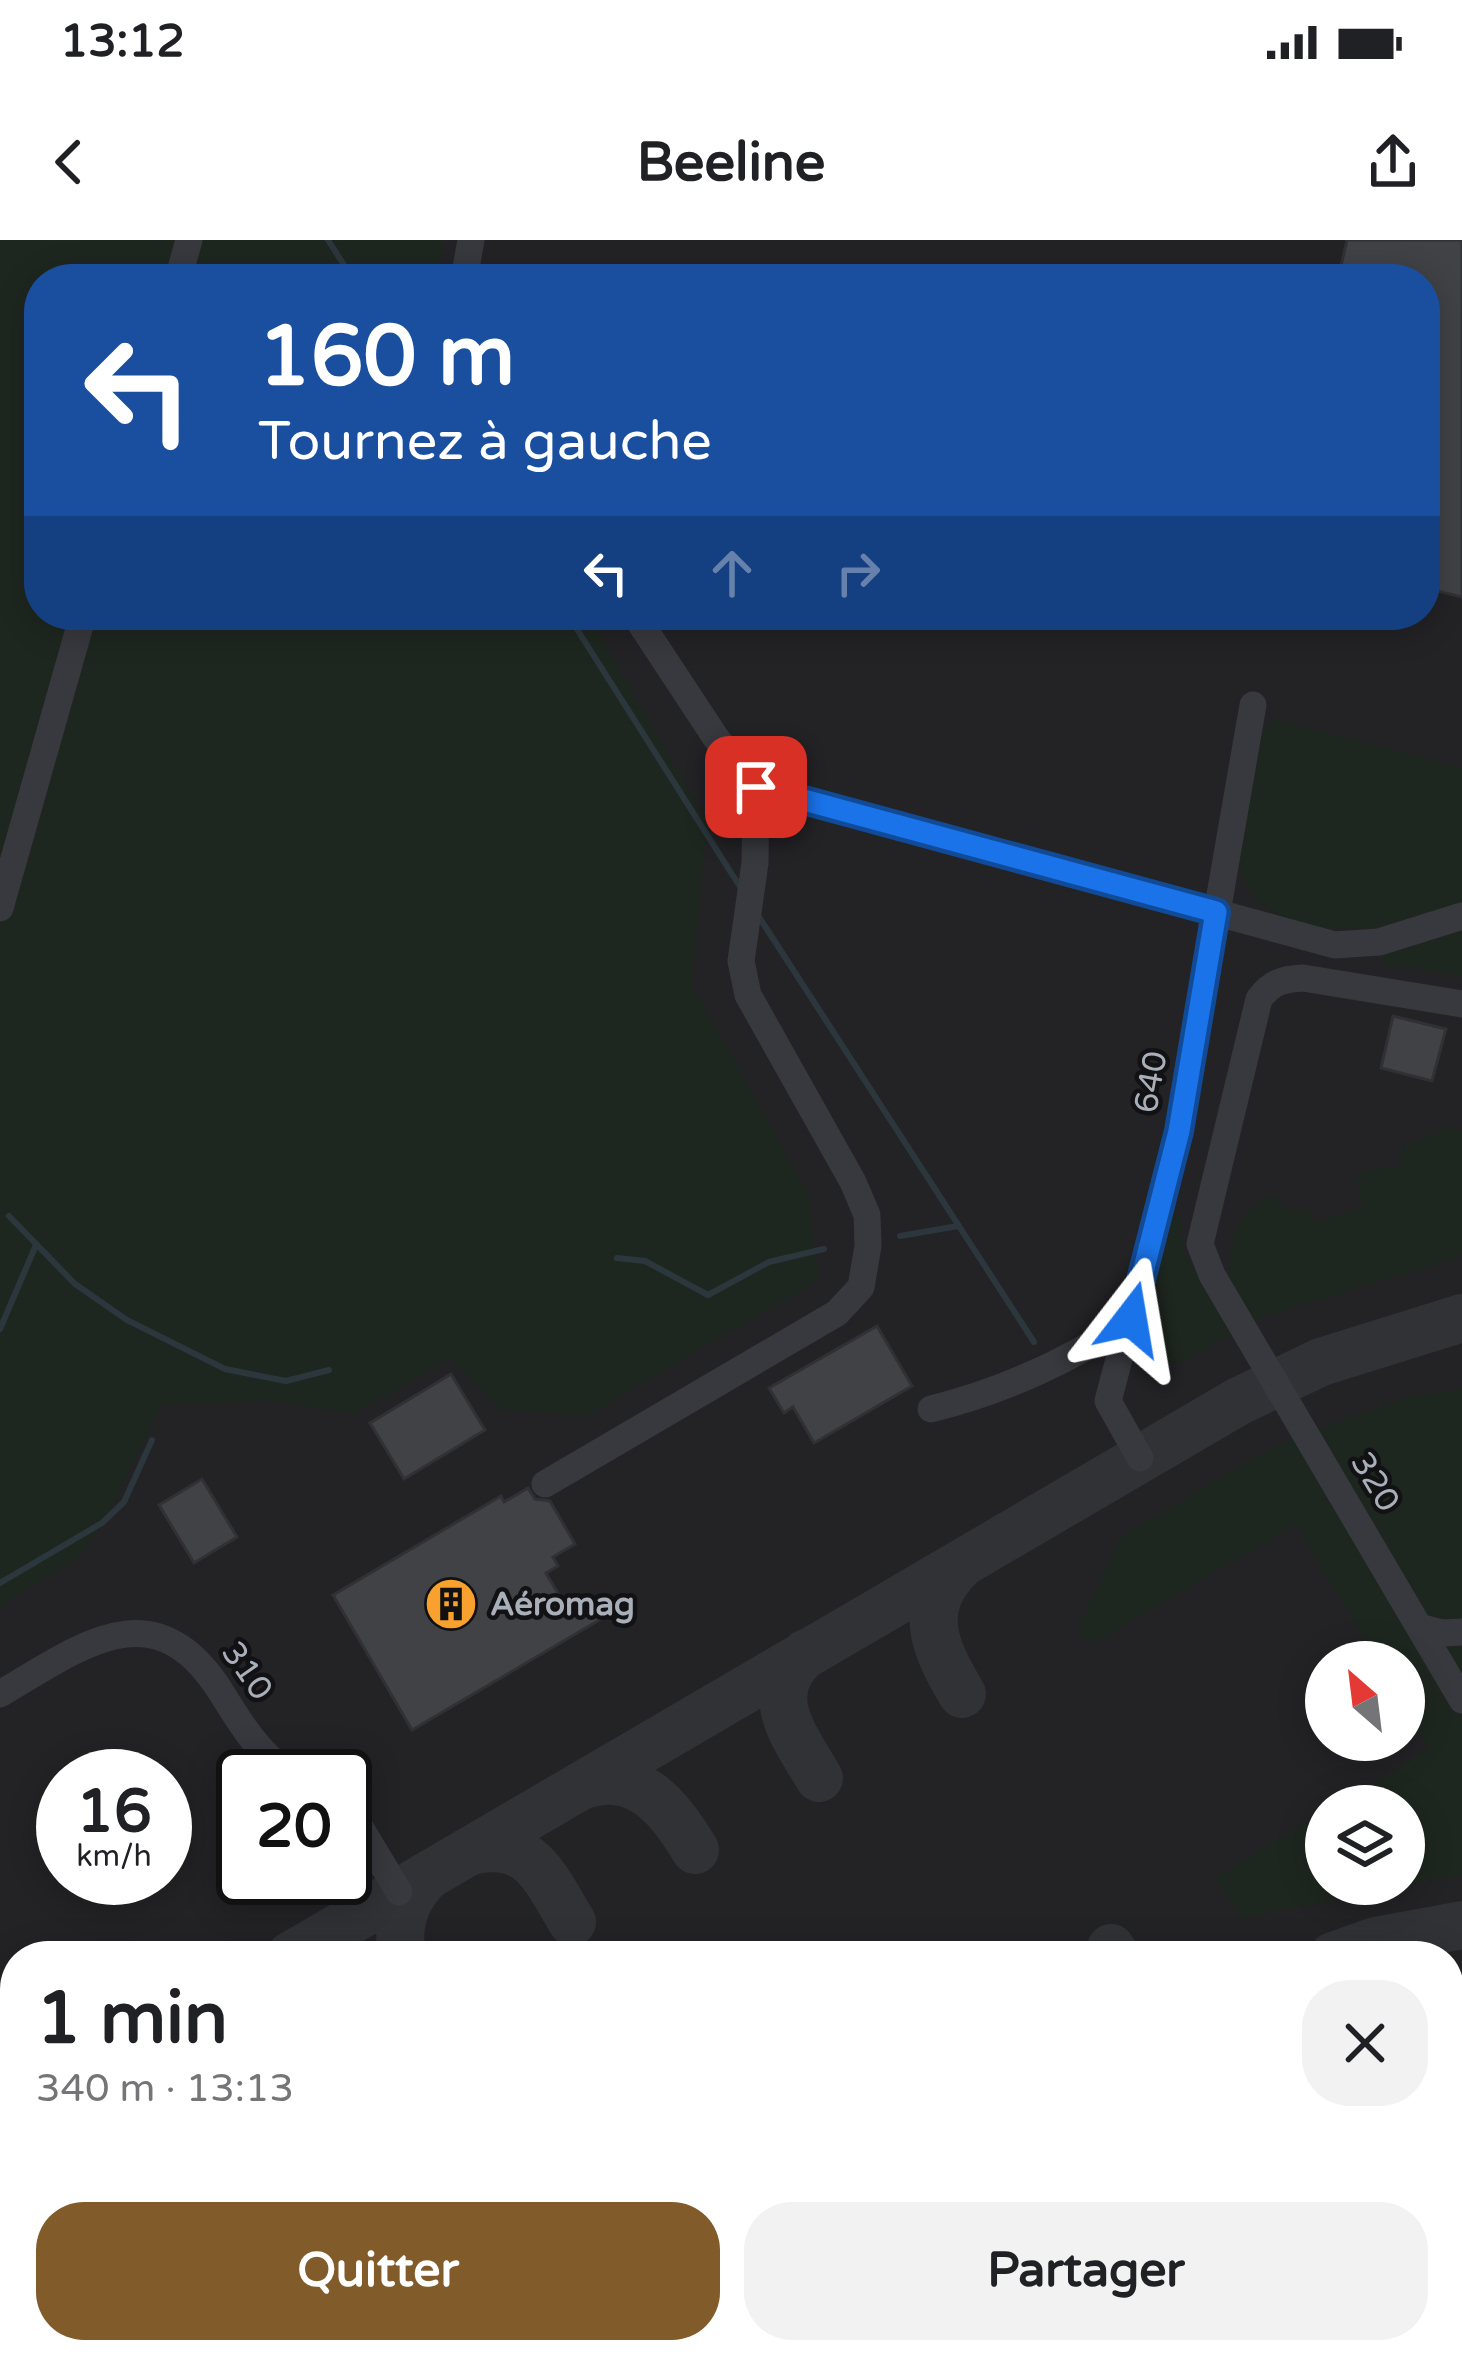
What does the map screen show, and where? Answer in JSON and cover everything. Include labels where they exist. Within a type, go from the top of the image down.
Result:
[{"type":"lane","points":[[0,908],[79,630]]},
{"type":"lane","points":[[645,630],[716,738],[756,787],[1335,945],[1379,942],[1462,916]]},
{"type":"lane","name":"640","points":[[1140,1458],[1108,1401],[1179,1131],[1253,705]]},
{"type":"lane","points":[[545,1484],[837,1313],[861,1287],[867,1215],[748,995],[741,961],[755,863],[756,787]]},
{"type":"lane","name":"320","points":[[1462,1004],[1303,978],[1282,979],[1268,987],[1259,999],[1200,1244],[1212,1276],[1462,1700]]},
{"type":"lane","points":[[931,1409],[970,1399],[1075,1355],[1131,1319]]},
{"type":"lane","points":[[1419,1627],[1462,1632]]},
{"type":"lane","name":"310","points":[[0,1694],[90,1641],[112,1634],[151,1634],[191,1654],[210,1674],[259,1749]]},
{"type":"lane","points":[[372,1847],[399,1892]]},
{"type":"shaded area","points":[[0,240],[1462,240],[1462,1941],[0,1941]]},
{"type":"shaded area","points":[[0,240],[444,240],[438,264],[24,264],[24,630],[598,630],[707,822],[692,984],[808,1193],[819,1280],[586,1416],[503,1410],[451,1359],[354,1413],[273,1401],[162,1405],[107,1517],[79,1558],[0,1606]]},
{"type":"shaded area","points":[[1276,719],[1462,768],[1462,976],[1386,964],[1374,929],[1291,920],[1257,900],[1246,885],[1239,864],[1259,734]]},
{"type":"shaded area","points":[[1451,1126],[1462,1130],[1462,1256],[1260,1318],[1185,1361],[1160,1363],[1146,1351],[1138,1331],[1167,1213],[1180,1216],[1184,1253],[1208,1292],[1229,1277],[1237,1229],[1259,1202],[1271,1195],[1288,1210],[1307,1208],[1315,1223],[1364,1206],[1355,1181],[1366,1170],[1399,1167],[1404,1146]]},
{"type":"shaded area","points":[[1462,1388],[1462,1875],[1425,1882],[1425,1785],[1369,1785],[1409,1761],[1425,1761],[1429,1749],[1425,1742],[1425,1641],[1365,1641],[1296,1525],[1092,1644],[1079,1627],[1120,1537],[1255,1457],[1305,1433],[1410,1397]]},
{"type":"shaded area","points":[[1305,1823],[1309,1905],[1242,1918],[1215,1877]]},
{"type":"building","points":[[1347,240],[1462,240],[1462,597],[1440,592],[1440,264],[1341,264]]},
{"type":"building","points":[[1393,1016],[1446,1029],[1432,1081],[1381,1068]]},
{"type":"building","points":[[877,1326],[912,1386],[814,1443],[793,1407],[784,1413],[769,1388]]},
{"type":"building","points":[[451,1374],[485,1430],[404,1479],[370,1423]]},
{"type":"building","points":[[202,1479],[237,1537],[194,1563],[159,1505]]},
{"type":"building","name":"Aéromag","points":[[528,1488],[535,1499],[550,1501],[575,1544],[553,1557],[558,1566],[546,1573],[568,1610],[589,1598],[601,1619],[412,1730],[333,1595],[501,1496],[504,1502]]},
{"type":"waterway","points":[[328,240],[343,264]]},
{"type":"waterway","points":[[577,630],[742,890]]},
{"type":"waterway","points":[[759,917],[1034,1342]]},
{"type":"waterway","points":[[9,1216],[75,1284],[127,1320],[225,1369],[286,1381],[329,1370]]},
{"type":"waterway","points":[[900,1236],[958,1226]]},
{"type":"waterway","points":[[0,1329],[36,1245]]},
{"type":"waterway","points":[[617,1258],[645,1261],[708,1295],[769,1262],[824,1249]]},
{"type":"waterway","points":[[0,1583],[102,1523],[124,1502],[152,1440]]},
{"type":"taxiway","points":[[316,1941],[1239,1401],[1321,1362],[1462,1318]]},
{"type":"taxiway","points":[[961,1564],[938,1596],[934,1628],[962,1694]]},
{"type":"taxiway","points":[[806,1653],[792,1669],[783,1700],[792,1731],[819,1778]]},
{"type":"taxiway","points":[[579,1787],[618,1781],[649,1794],[674,1818],[695,1850]]},
{"type":"taxiway","points":[[467,1852],[488,1848],[521,1855],[543,1875],[572,1922]]},
{"type":"taxiway","points":[[401,1941],[404,1911],[430,1874]]},
{"type":"taxiway","points":[[1375,1941],[1462,1925]]},
{"type":"place","name":"Aéromag","points":[[451,1604]]},
{"type":"route","points":[[756,787],[1216,912],[1179,1131],[1131,1319]]}]
